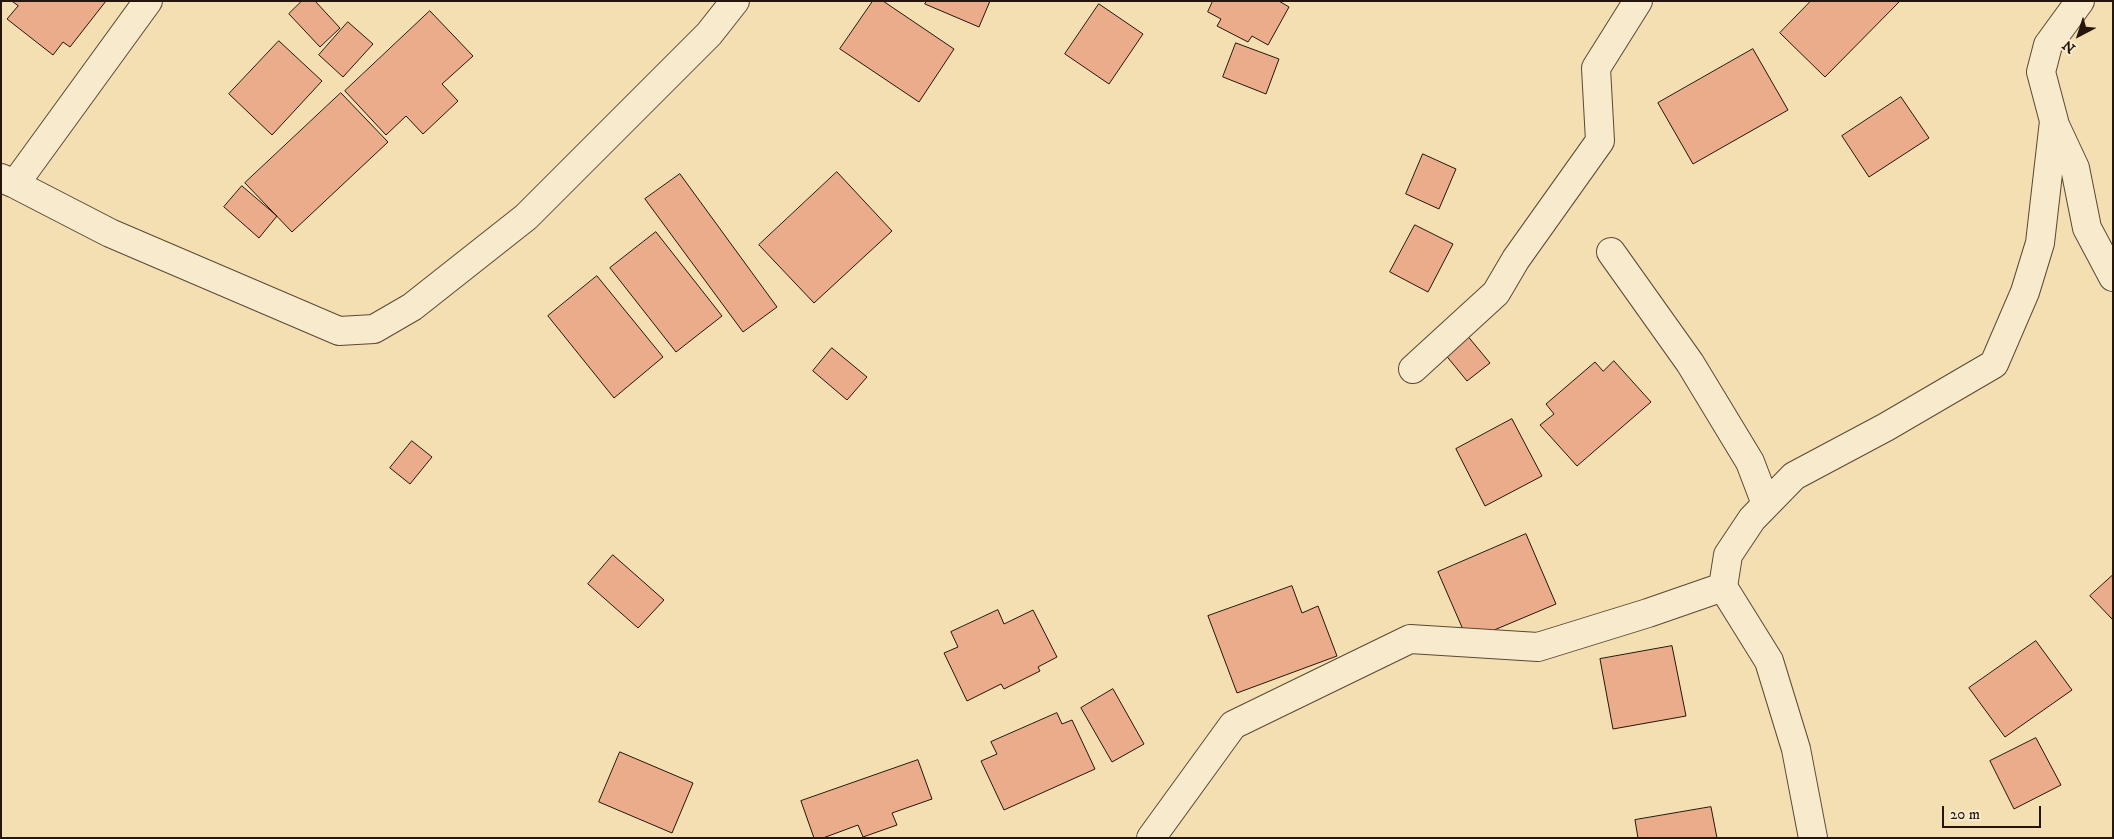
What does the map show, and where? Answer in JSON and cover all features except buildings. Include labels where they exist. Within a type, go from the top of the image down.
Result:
[{"type":"street","points":[[148,1],[8,181],[110,233],[338,331],[374,329],[412,307],[526,217],[709,34],[735,1]]},
{"type":"street","points":[[1413,368],[1496,293],[1516,259],[1600,141],[1596,68],[1638,1]]},
{"type":"street","points":[[2080,1],[2048,45],[2042,72],[2054,121],[2075,168],[2087,228],[2113,277]]},
{"type":"street","points":[[1814,838],[1796,749],[1769,660],[1723,586],[1728,555],[1752,519],[1794,476],[1886,428],[1994,364],[2025,292],[2040,243],[2054,121]]},
{"type":"street","points":[[1611,252],[1690,363],[1750,462],[1766,504]]},
{"type":"street","points":[[1151,838],[1233,725],[1410,639],[1538,648],[1648,613],[1723,586]]}]
